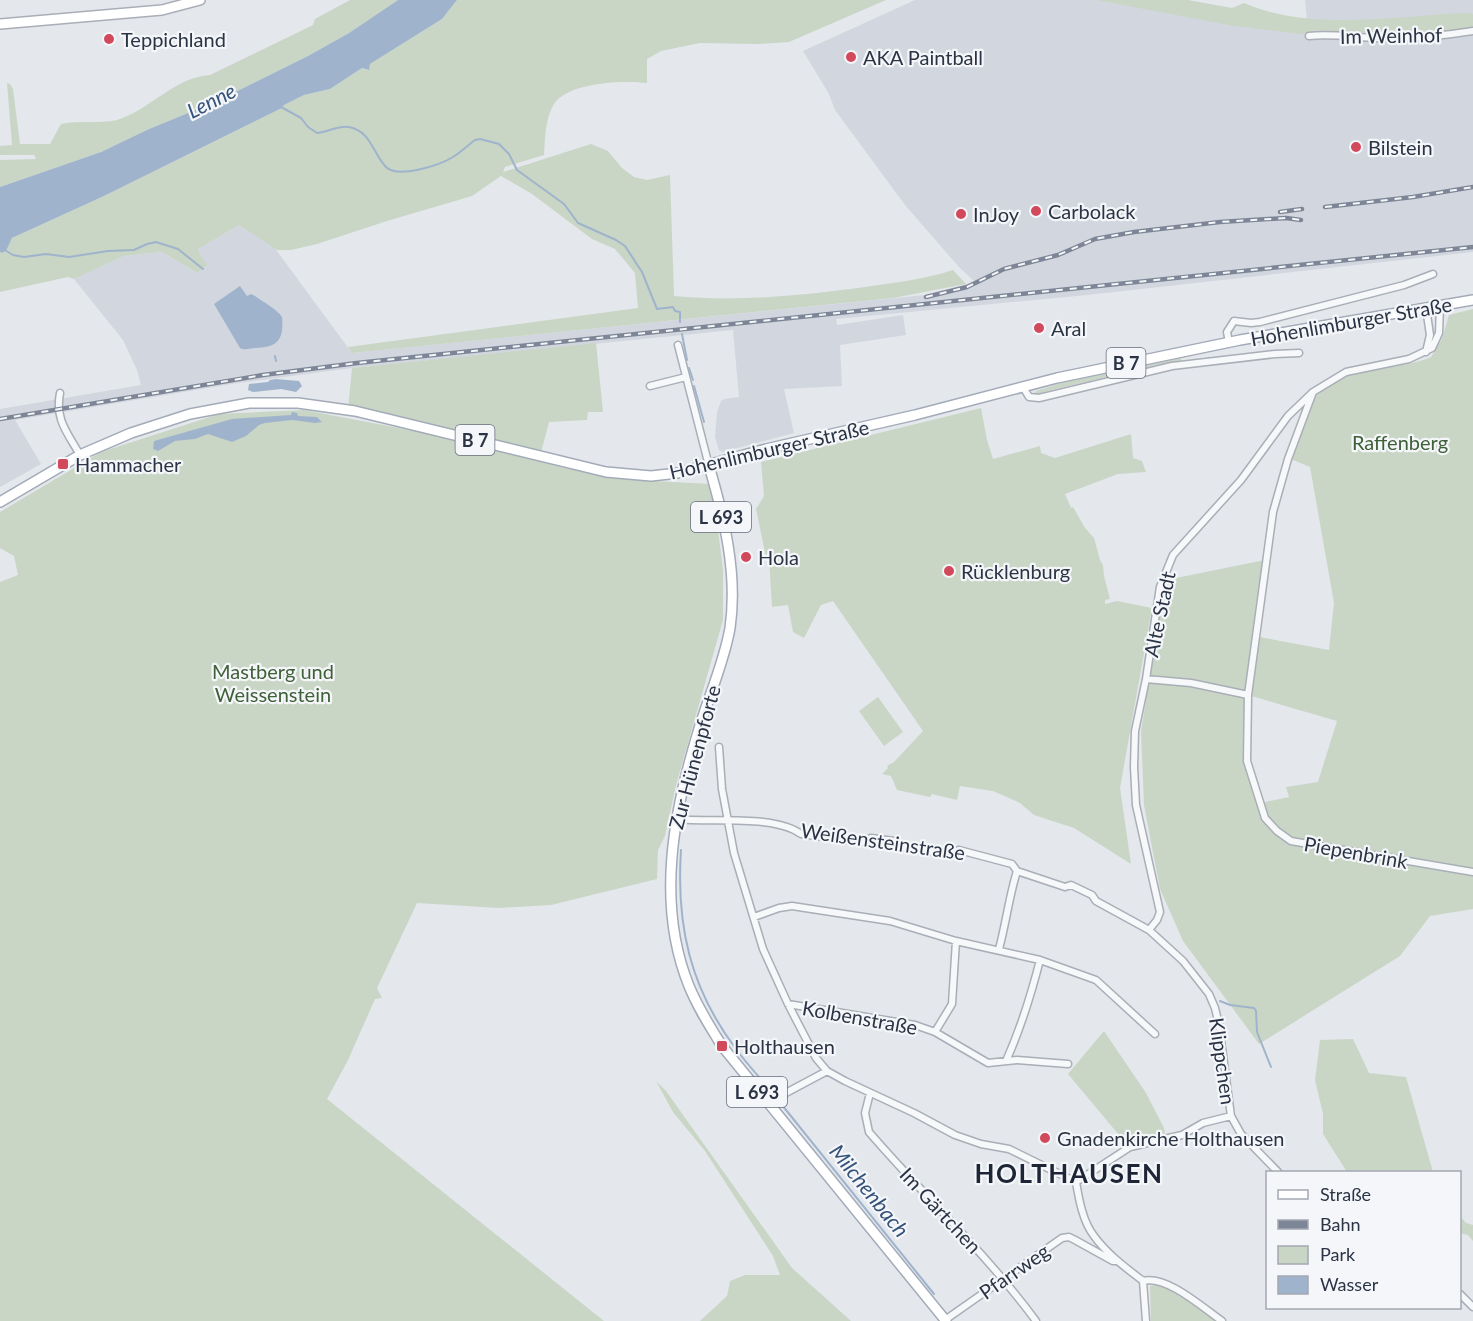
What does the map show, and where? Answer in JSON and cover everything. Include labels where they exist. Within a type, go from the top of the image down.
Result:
[{"type":"main road","points":[[0,24],[162,10],[200,0]]},
{"type":"main road","name":"Hohenlimburger Straße","points":[[0,502],[80,455],[131,433],[190,414],[249,404],[298,403],[355,411],[606,472],[651,476],[678,473],[766,449],[1023,387],[1229,342],[1473,300]]},
{"type":"main road","name":"Zur Hünenpforte","points":[[709,466],[729,553],[732,588],[730,626],[692,753],[676,819],[671,867],[675,940],[688,984],[722,1046],[945,1321]]},
{"type":"street","points":[[162,10],[172,0]]},
{"type":"street","name":"Im Weinhof","points":[[1309,36],[1416,38],[1473,32]]},
{"type":"street","name":"Hohenlimburger Straße","points":[[1229,342],[1227,332],[1234,321],[1260,322],[1404,285],[1433,274]]},
{"type":"street","points":[[1425,353],[1437,340],[1441,322],[1440,306]]},
{"type":"street","points":[[1425,353],[1430,335],[1426,309]]},
{"type":"street","points":[[678,345],[709,466]]},
{"type":"street","name":"Hohenlimburger Straße","points":[[1023,387],[1029,397],[1039,398],[1172,366],[1299,353]]},
{"type":"street","name":"Alte Stadt","points":[[1149,930],[1160,912],[1136,805],[1135,731],[1146,678],[1160,586],[1173,555],[1240,480],[1288,416],[1313,392],[1346,372],[1409,359],[1425,353]]},
{"type":"street","points":[[650,386],[686,377]]},
{"type":"street","name":"Piepenbrink","points":[[1313,392],[1288,459],[1273,512],[1248,695],[1247,761],[1265,818],[1277,831],[1292,841],[1473,872]]},
{"type":"street","points":[[60,393],[58,409],[61,423],[80,455]]},
{"type":"street","points":[[1146,678],[1191,683],[1248,695]]},
{"type":"street","points":[[719,747],[727,820],[740,875],[764,949],[788,1004],[816,1058],[827,1071],[955,1135],[981,1144],[1009,1149],[1076,1182],[1081,1207],[1093,1236],[1118,1261],[1143,1281],[1146,1321]]},
{"type":"street","name":"Weißensteinstraße","points":[[676,819],[758,822],[794,829],[801,834],[861,842],[871,838],[894,841],[902,847],[946,854],[959,850],[1012,864],[1017,871],[1065,887],[1071,885],[1092,895],[1096,901],[1149,930],[1196,976]]},
{"type":"street","points":[[999,949],[1017,871]]},
{"type":"street","points":[[754,916],[792,906],[890,921],[1040,960],[1096,980],[1155,1034]]},
{"type":"street","points":[[934,1032],[952,1004],[956,940]]},
{"type":"street","points":[[1006,1061],[1030,1001],[1040,960]]},
{"type":"street","name":"Klippchen","points":[[1196,976],[1209,994],[1215,1008],[1231,1116],[1241,1134],[1276,1171]]},
{"type":"street","name":"Kolbenstraße","points":[[788,1004],[915,1025],[934,1032],[988,1063],[1006,1061],[1068,1064]]},
{"type":"street","points":[[767,1103],[827,1071]]},
{"type":"street","name":"Im Gärtchen","points":[[870,1093],[865,1113],[869,1132],[956,1225],[1036,1321]]},
{"type":"street","name":"Klippchen","points":[[1076,1182],[1130,1147],[1182,1135],[1203,1123],[1231,1116]]},
{"type":"street","name":"Pfarrweg","points":[[945,1321],[1062,1238],[1069,1237],[1113,1262],[1118,1261]]},
{"type":"street","points":[[1143,1281],[1151,1279],[1166,1283],[1222,1321]]},
{"type":"street","points":[[1461,1295],[1473,1307]]},
{"type":"shaded area","points":[[915,0],[1131,0],[1308,31],[1305,0],[1473,0],[1473,252],[1087,295],[836,319],[837,325],[903,315],[906,335],[840,345],[842,386],[784,389],[794,433],[722,452],[719,450],[715,437],[717,412],[721,401],[739,397],[733,330],[352,368],[238,383],[15,420],[41,464],[0,487],[0,409],[141,385],[137,370],[123,340],[74,279],[124,256],[162,252],[197,273],[197,250],[239,225],[274,247],[352,353],[925,295],[975,282],[905,205],[835,110],[829,94],[803,51]]},
{"type":"green space","points":[[350,0],[398,0],[349,33],[308,56],[215,102],[101,152],[0,187],[0,160],[36,159],[34,155],[0,155],[0,146],[12,145],[7,83],[13,89],[20,144],[50,144],[61,124],[110,121],[128,116],[185,82],[210,75],[313,25],[315,19]]},
{"type":"green space","points":[[457,0],[886,0],[789,42],[700,43],[661,51],[647,59],[647,83],[597,84],[571,91],[561,97],[551,110],[546,129],[544,155],[505,167],[503,172],[591,144],[608,151],[622,168],[634,177],[647,180],[670,175],[674,296],[743,298],[789,296],[906,281],[953,270],[966,284],[893,298],[352,353],[348,347],[638,308],[635,273],[615,249],[592,239],[532,194],[501,176],[472,196],[291,250],[277,250],[239,225],[197,250],[207,265],[197,273],[162,252],[124,256],[74,279],[68,277],[0,292],[0,252],[3,253],[7,249],[12,238],[104,196],[304,95],[330,89],[362,68],[368,70],[370,64],[442,19]]},
{"type":"green space","points":[[1097,0],[1188,0],[1232,8],[1244,3],[1270,12],[1324,20],[1382,19],[1465,13],[1473,14],[1473,29],[1392,34],[1314,30],[1302,34],[1234,26]]},
{"type":"green space","name":"Raffenberg","points":[[1473,309],[1473,909],[1430,916],[1400,956],[1259,1044],[1183,941],[1160,889],[1144,805],[1141,731],[1166,580],[1265,560],[1254,636],[1329,650],[1334,603],[1310,467],[1291,459],[1314,399],[1326,387],[1354,374],[1417,362],[1431,357],[1442,339],[1449,315]],"holes":[[[1248,695],[1337,721],[1318,782],[1286,787],[1289,797],[1260,803],[1247,761]]]},
{"type":"green space","points":[[596,343],[603,412],[588,412],[587,420],[549,422],[540,456],[348,409],[352,368]]},
{"type":"green space","points":[[1181,358],[1181,362],[1156,365],[1034,394],[1036,391],[1065,382]]},
{"type":"green space","points":[[981,408],[993,459],[1040,446],[1041,453],[1055,458],[1131,434],[1133,458],[1142,461],[1146,472],[1118,474],[1065,494],[1071,508],[1073,507],[1085,528],[1094,538],[1103,565],[1110,599],[1105,600],[1105,604],[1117,601],[1152,608],[1120,788],[1131,864],[1074,828],[1034,815],[1020,803],[993,791],[960,786],[957,800],[932,794],[930,797],[897,790],[891,776],[882,774],[888,768],[887,766],[894,762],[923,731],[833,601],[821,605],[804,638],[793,632],[788,605],[772,607],[769,558],[766,557],[756,509],[764,496],[761,462]]},
{"type":"green space","name":"Mastberg und Weissenstein","points":[[304,410],[446,437],[564,468],[637,480],[710,484],[714,498],[723,570],[723,620],[676,785],[665,836],[658,850],[657,879],[551,905],[499,908],[417,903],[377,988],[382,998],[375,999],[348,1060],[327,1099],[604,1321],[0,1321],[0,582],[18,575],[14,556],[0,548],[0,512],[101,452],[219,414]]},
{"type":"green space","points":[[878,697],[903,732],[884,746],[859,711]]},
{"type":"green space","points":[[1104,1031],[1146,1093],[1165,1134],[1129,1147],[1068,1074]]},
{"type":"green space","points":[[1353,1039],[1369,1073],[1406,1077],[1433,1171],[1346,1171],[1323,1134],[1323,1114],[1315,1080],[1320,1040]]},
{"type":"green space","points":[[656,1081],[666,1091],[792,1268],[851,1321],[700,1321],[727,1296],[730,1281],[745,1275],[780,1275],[773,1256],[705,1151],[673,1112]]},
{"type":"green space","points":[[1461,1217],[1466,1223],[1473,1225],[1473,1241],[1468,1235],[1461,1233]]},
{"type":"green space","points":[[1158,1284],[1173,1290],[1217,1321],[1151,1321],[1150,1286]]},
{"type":"water","points":[[398,0],[457,0],[442,19],[370,64],[369,70],[362,68],[330,89],[304,95],[104,196],[12,238],[7,249],[3,253],[0,252],[0,187],[101,152],[215,102],[308,56],[349,33]]},
{"type":"water","points":[[240,286],[247,296],[251,294],[255,296],[282,317],[282,331],[278,341],[274,344],[240,348],[214,304]]},
{"type":"water","points":[[276,379],[299,381],[302,386],[296,392],[281,389],[253,392],[248,390],[249,384]]},
{"type":"water","points":[[292,412],[297,413],[298,416],[317,417],[322,422],[292,420],[265,423],[232,442],[208,434],[195,439],[175,441],[158,451],[153,449],[154,441],[232,419],[291,415]]},
{"type":"waterway","points":[[281,107],[301,118],[317,133],[342,127],[356,129],[367,138],[386,167],[400,172],[439,164],[453,157],[475,140],[480,139],[499,144],[509,154],[517,170],[564,204],[578,223],[625,246],[642,272],[657,309],[673,307],[675,311],[680,312],[680,322]]},
{"type":"waterway","points":[[5,250],[13,255],[24,257],[46,254],[69,257],[134,250],[156,242],[178,249],[203,269]]},
{"type":"waterway","points":[[682,334],[687,360]]},
{"type":"waterway","points":[[275,356],[276,361]]},
{"type":"waterway","points":[[689,368],[693,380]]},
{"type":"waterway","points":[[694,386],[704,422]]},
{"type":"waterway","name":"Milchenbach","points":[[681,850],[680,878],[684,930],[697,979],[720,1026],[740,1055],[772,1092]]},
{"type":"waterway","points":[[1220,1001],[1230,1005],[1254,1008],[1257,1032],[1271,1067]]},
{"type":"waterway","name":"Milchenbach","points":[[782,1105],[934,1294]]},
{"type":"railway","points":[[1325,207],[1413,197],[1473,187]]},
{"type":"railway","points":[[1280,212],[1302,209]]},
{"type":"railway","points":[[926,297],[967,287],[1004,269],[1058,255],[1095,239],[1220,222],[1286,218],[1301,220]]},
{"type":"railway","points":[[0,419],[263,375],[357,363],[1473,247]]},
{"type":"place","name":"Teppichland","points":[[109,39]]},
{"type":"place","name":"AKA Paintball","points":[[851,57]]},
{"type":"place","name":"Bilstein","points":[[1356,147]]},
{"type":"place","name":"Carbolack","points":[[1036,211]]},
{"type":"place","name":"InJoy","points":[[961,214]]},
{"type":"place","name":"Aral","points":[[1039,328]]},
{"type":"place","name":"Hammacher","points":[[63,464]]},
{"type":"place","name":"Hola","points":[[746,557]]},
{"type":"place","name":"Rücklenburg","points":[[949,571]]},
{"type":"place","name":"Holthausen","points":[[722,1046]]},
{"type":"place","name":"Gnadenkirche Holthausen","points":[[1045,1138]]},
{"type":"district","name":"HOLTHAUSEN","points":[[1069,1173]]},
{"type":"water label","name":"Lenne","points":[[211,100]]}]
